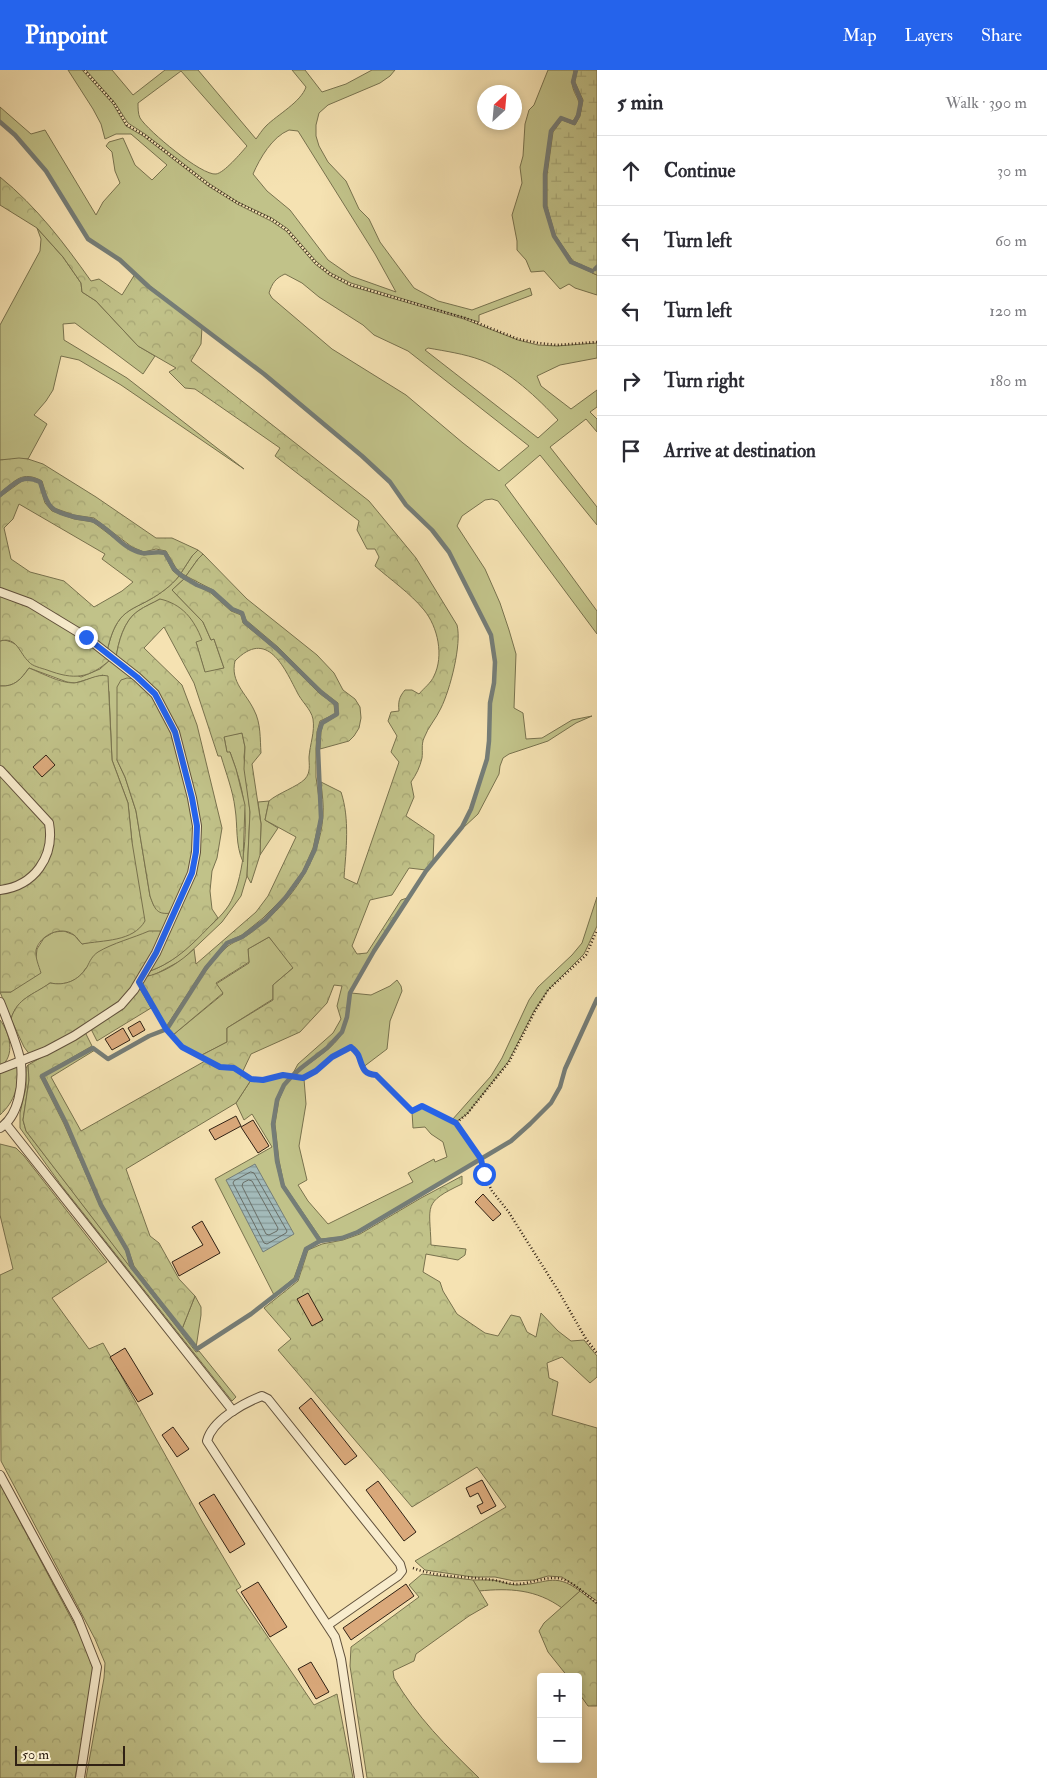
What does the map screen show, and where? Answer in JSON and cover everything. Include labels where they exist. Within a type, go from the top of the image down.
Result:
[{"type":"lane","points":[[0,592],[30,603],[86,637],[137,677],[155,694],[175,732],[192,798],[197,826],[196,852],[192,873],[156,953],[139,982],[121,1006],[74,1036],[21,1062],[0,1069]]},
{"type":"lane","points":[[0,770],[49,823],[51,834],[42,864],[33,877],[10,889],[0,890]]},
{"type":"lane","points":[[0,1002],[21,1062],[22,1083],[18,1101],[12,1114],[3,1126],[233,1411]]},
{"type":"lane","points":[[328,1625],[398,1576],[402,1572],[400,1564],[268,1399],[262,1396],[233,1411],[215,1426],[209,1434],[207,1441],[335,1637],[341,1659],[359,1778]]},
{"type":"lane","points":[[0,1475],[78,1619],[98,1666],[80,1778]]},
{"type":"path","points":[[84,70],[114,103],[127,125],[144,135],[209,185],[238,203],[271,219],[287,230],[316,263],[330,274],[351,285],[464,318],[518,339],[557,345],[597,342]]},
{"type":"path","points":[[456,1123],[467,1114],[508,1062],[548,990],[586,955],[597,930]]},
{"type":"path","points":[[139,982],[166,1029],[182,1047],[220,1067],[234,1068],[251,1079],[263,1080],[283,1075],[303,1078],[316,1071],[332,1057],[351,1047],[359,1055],[362,1069],[368,1074],[376,1075],[412,1111],[422,1106],[456,1123],[481,1159],[484,1174],[492,1191],[508,1211],[586,1339],[597,1353]]},
{"type":"path","points":[[400,1564],[427,1574],[494,1580],[514,1584],[532,1583],[548,1578],[560,1578],[570,1582],[597,1603]]},
{"type":"green space","points":[[68,70],[82,70],[113,104],[126,126],[143,136],[208,186],[286,231],[315,264],[329,275],[350,286],[464,319],[518,340],[538,345],[557,346],[597,343],[597,358],[560,365],[537,376],[541,386],[571,409],[597,390],[597,407],[590,412],[597,419],[597,432],[586,419],[550,447],[597,507],[597,525],[540,455],[505,485],[597,611],[597,634],[498,501],[492,499],[485,500],[462,516],[457,526],[485,569],[500,603],[509,630],[516,654],[514,708],[523,713],[526,739],[542,738],[572,720],[592,716],[576,723],[548,741],[509,754],[503,758],[499,774],[478,814],[463,828],[472,809],[488,759],[491,703],[495,683],[496,662],[492,635],[450,552],[390,482],[363,455],[264,373],[150,286],[120,259],[88,238],[46,170],[16,135],[0,121],[0,107],[31,134],[45,130],[96,215],[103,202],[120,183],[115,171],[112,152],[106,146],[109,142],[123,138],[135,165],[152,180],[167,165],[131,134],[116,134],[105,139],[101,124]],"holes":[[[285,274],[302,283],[319,297],[363,325],[374,335],[408,351],[529,446],[499,471],[406,395],[332,349],[272,298],[269,293],[272,286],[277,279]],[[428,348],[481,360],[502,371],[542,403],[558,420],[538,438],[425,350]]]},
{"type":"green space","points":[[86,70],[112,70],[133,95],[165,70],[198,70],[256,139],[266,126],[303,93],[306,87],[292,70],[305,70],[322,92],[346,84],[372,70],[395,70],[380,83],[328,105],[319,113],[316,136],[328,162],[346,181],[359,209],[369,219],[380,242],[414,288],[438,301],[472,310],[530,288],[532,295],[479,315],[479,322],[351,283],[331,273],[317,262],[288,229],[272,218],[238,202],[210,184],[128,123],[115,103]],"holes":[[[181,71],[247,146],[219,173],[209,173],[188,161],[153,133],[139,116],[138,103]],[[289,130],[298,131],[375,254],[396,292],[351,276],[328,260],[290,210],[267,191],[253,174],[272,143]]]},
{"type":"green space","points":[[548,70],[574,70],[572,82],[579,108],[573,121],[561,117],[550,131],[544,175],[544,207],[553,236],[571,263],[597,275],[597,295],[575,288],[569,284],[560,289],[544,271],[531,272],[526,260],[517,250],[512,215],[522,183],[520,167],[523,156],[525,124],[529,110],[534,105]]},
{"type":"green space","points":[[577,70],[597,70],[597,265],[595,268],[597,269],[597,275],[592,273],[593,270],[573,261],[555,235],[547,206],[547,175],[553,132],[562,120],[575,125],[580,116],[583,100],[575,82]]},
{"type":"green space","points":[[0,177],[49,226],[91,281],[99,279],[122,295],[135,274],[149,288],[202,327],[201,344],[191,361],[369,501],[416,558],[457,625],[457,655],[451,679],[441,708],[423,741],[421,761],[418,771],[411,782],[414,797],[406,816],[434,835],[433,862],[426,870],[409,868],[392,895],[370,900],[352,946],[357,954],[367,953],[401,900],[407,898],[373,950],[371,957],[349,992],[346,1017],[341,1032],[327,1048],[292,1075],[298,1064],[333,1033],[341,1019],[337,1006],[342,986],[334,985],[327,1003],[300,1032],[251,1054],[242,1073],[234,1067],[221,1066],[200,1056],[227,1042],[227,1028],[273,1000],[273,985],[293,968],[269,937],[248,949],[249,962],[216,983],[223,993],[173,1035],[168,1030],[212,963],[228,946],[257,928],[269,917],[292,893],[302,879],[310,864],[321,833],[323,804],[321,782],[341,792],[346,813],[344,878],[357,884],[399,762],[391,752],[397,736],[388,721],[391,712],[399,711],[399,700],[405,690],[412,690],[419,694],[433,679],[439,660],[436,633],[429,617],[419,604],[375,566],[379,557],[375,549],[367,549],[357,530],[359,521],[275,456],[280,448],[195,389],[185,388],[169,372],[176,368],[138,346],[96,301],[82,292],[81,283],[63,257],[37,228],[0,205]]},
{"type":"green space","points":[[37,228],[63,257],[81,283],[82,292],[96,301],[138,346],[155,356],[143,374],[75,323],[63,324],[64,340],[127,378],[244,469],[121,385],[79,360],[61,356],[53,390],[34,415],[47,424],[28,459],[0,460],[0,325],[40,251],[41,239]]},
{"type":"green space","points":[[19,458],[43,464],[156,538],[172,538],[198,550],[181,573],[166,551],[156,549],[144,552],[132,547],[94,518],[74,515],[54,508],[48,501],[42,481],[29,477],[19,478],[0,493],[0,460]]},
{"type":"green space","points":[[31,479],[39,483],[45,503],[52,511],[74,519],[93,522],[130,550],[144,555],[164,554],[173,571],[179,576],[153,598],[130,610],[123,616],[114,630],[107,651],[0,590],[0,497],[22,481]],"holes":[[[19,504],[105,554],[102,559],[133,582],[122,591],[94,607],[64,581],[30,572],[11,559],[4,528],[13,519]]]},
{"type":"green space","points":[[198,550],[203,554],[186,576],[181,573]]},
{"type":"green space","points":[[203,554],[247,599],[317,655],[334,673],[343,690],[355,699],[360,707],[361,718],[359,728],[349,741],[320,749],[323,724],[338,715],[338,703],[322,691],[278,647],[246,620],[243,612],[233,608],[213,590],[186,576]]},
{"type":"green space","points":[[179,576],[184,579],[172,590],[203,622],[211,640],[214,639],[224,668],[205,673],[196,642],[160,599],[138,611],[129,620],[120,639],[116,658],[107,651],[114,630],[123,616],[130,610],[153,598]]},
{"type":"green space","points":[[184,579],[211,593],[231,611],[241,615],[243,623],[276,650],[319,693],[334,704],[335,714],[320,721],[317,732],[316,777],[320,818],[313,848],[303,871],[285,896],[263,918],[242,935],[226,942],[205,967],[166,1027],[140,983],[144,977],[158,973],[171,966],[194,949],[196,964],[256,912],[268,896],[296,837],[265,820],[269,801],[297,785],[307,776],[313,729],[313,719],[310,712],[286,672],[273,655],[265,650],[256,648],[246,652],[235,661],[235,675],[256,715],[260,737],[261,753],[252,764],[261,824],[260,855],[251,883],[247,876],[250,812],[244,769],[245,747],[242,733],[224,737],[227,752],[230,752],[236,769],[245,805],[243,862],[239,849],[231,789],[194,683],[164,627],[144,648],[182,685],[197,725],[222,828],[217,858],[212,871],[210,891],[212,909],[218,918],[177,956],[158,968],[147,972],[198,852],[185,762],[156,693],[116,658],[120,639],[129,620],[138,611],[160,599],[168,601],[181,609],[195,625],[202,640],[196,642],[205,672],[224,668],[214,639],[211,640],[203,622],[172,590]]},
{"type":"green space","points":[[0,594],[29,605],[51,617],[111,659],[96,671],[81,676],[65,675],[32,665],[14,643],[6,640],[0,641]]},
{"type":"green space","points":[[4,640],[15,644],[23,654],[81,677],[100,669],[111,659],[136,679],[117,760],[125,777],[136,811],[150,896],[154,906],[172,913],[164,931],[86,968],[71,981],[61,984],[50,983],[17,1006],[11,1019],[0,992],[11,992],[36,958],[37,949],[44,938],[54,932],[64,931],[74,935],[82,944],[100,940],[132,842],[128,803],[112,760],[109,692],[103,675],[75,683],[67,682],[29,668],[14,684],[0,686],[0,641]]},
{"type":"green space","points":[[29,668],[68,683],[104,675],[108,676],[112,760],[128,803],[132,842],[145,921],[133,933],[108,941],[82,944],[69,932],[57,931],[52,933],[42,940],[36,950],[41,973],[11,992],[0,992],[0,893],[24,885],[42,870],[48,859],[53,835],[51,822],[0,766],[0,686],[14,684]]},
{"type":"green space","points":[[127,678],[136,679],[153,695],[173,733],[195,826],[191,873],[172,913],[160,912],[153,905],[136,811],[125,777],[117,760],[117,687],[121,680]]},
{"type":"green space","points":[[242,733],[245,747],[244,757],[250,812],[247,876],[241,896],[222,922],[182,960],[154,975],[144,977],[147,972],[176,957],[188,947],[216,921],[229,905],[234,895],[243,856],[245,815],[237,771],[230,752],[227,753],[224,736]]},
{"type":"green space","points":[[0,775],[45,825],[46,836],[42,857],[36,866],[21,879],[11,884],[0,886]]},
{"type":"green space","points":[[269,801],[265,820],[278,828],[260,855],[261,824],[258,802]]},
{"type":"green space","points":[[597,897],[597,926],[584,954],[548,990],[534,1011],[508,1062],[467,1114],[456,1122],[452,1120],[491,1076],[502,1058],[529,1000],[538,987],[582,943]]},
{"type":"green space","points":[[149,931],[164,931],[133,988],[120,1004],[73,1034],[30,1055],[24,1047],[11,1019],[17,1006],[50,983],[66,983],[80,976],[98,952]]},
{"type":"green space","points":[[269,937],[294,967],[273,985],[273,999],[227,1028],[227,1042],[200,1056],[183,1046],[173,1035],[223,994],[216,984],[249,963],[248,949]]},
{"type":"green space","points":[[397,980],[402,991],[390,1021],[387,1049],[362,1068],[359,1055],[351,1047],[338,1053],[303,1078],[294,1076],[339,1038],[346,1022],[351,993],[371,995],[390,986]]},
{"type":"green space","points":[[139,987],[151,1008],[97,1041],[90,1027]]},
{"type":"green space","points":[[0,1020],[9,1038],[10,1051],[5,1062],[0,1067]]},
{"type":"green space","points":[[85,1032],[92,1046],[40,1076],[64,1124],[100,1206],[126,1251],[130,1267],[26,1131],[23,1120],[29,1080],[28,1065]]},
{"type":"green space","points":[[93,1049],[95,1050],[51,1077],[81,1131],[205,1061],[221,1068],[233,1069],[251,1080],[236,1103],[126,1169],[150,1236],[159,1243],[179,1279],[195,1296],[182,1329],[134,1266],[128,1249],[102,1204],[67,1123],[44,1076]]},
{"type":"green space","points":[[28,1065],[29,1080],[23,1120],[26,1131],[196,1352],[199,1351],[236,1397],[232,1401],[61,1185],[20,1128],[20,1113],[26,1087],[26,1068]]},
{"type":"green space","points":[[18,1066],[18,1080],[13,1099],[0,1115],[0,1072]]},
{"type":"green space","points":[[283,1075],[291,1077],[284,1084],[276,1100],[272,1124],[276,1162],[282,1187],[319,1240],[305,1248],[294,1278],[274,1295],[215,1179],[272,1147],[252,1114],[244,1120],[236,1103],[251,1080],[263,1082]]},
{"type":"green space","points":[[293,1077],[304,1079],[306,1104],[299,1146],[307,1180],[298,1185],[308,1201],[328,1224],[413,1182],[408,1173],[434,1159],[435,1162],[447,1157],[443,1142],[431,1134],[425,1127],[413,1128],[412,1112],[422,1107],[455,1124],[479,1159],[357,1231],[342,1237],[321,1239],[284,1185],[279,1160],[275,1124],[279,1100],[285,1085]]},
{"type":"green space","points":[[0,1144],[16,1148],[24,1156],[107,1262],[52,1298],[89,1349],[103,1343],[203,1523],[241,1587],[236,1590],[314,1705],[337,1694],[353,1778],[86,1778],[105,1663],[95,1639],[1,1461],[0,1275],[13,1269],[0,1215]]},
{"type":"green space","points":[[462,1176],[462,1184],[449,1190],[434,1201],[431,1207],[430,1221],[431,1245],[466,1249],[465,1255],[458,1260],[426,1254],[423,1272],[440,1282],[443,1291],[457,1314],[485,1333],[498,1336],[511,1315],[520,1317],[527,1332],[536,1337],[541,1313],[558,1331],[571,1341],[584,1340],[597,1356],[597,1377],[590,1383],[562,1357],[547,1363],[549,1378],[558,1382],[552,1415],[597,1428],[597,1601],[562,1577],[548,1576],[534,1580],[514,1581],[495,1577],[473,1577],[425,1570],[415,1561],[506,1507],[477,1467],[412,1507],[278,1350],[291,1339],[264,1308],[298,1281],[308,1250],[322,1244],[360,1234]]},
{"type":"green space","points":[[195,1296],[201,1307],[196,1348],[182,1329]]},
{"type":"green space","points":[[0,1484],[87,1648],[92,1663],[92,1689],[75,1778],[0,1778]]},
{"type":"green space","points":[[422,1574],[473,1580],[488,1605],[469,1616],[416,1654],[414,1661],[393,1671],[394,1678],[422,1718],[479,1778],[367,1778],[350,1666],[351,1647],[419,1597],[409,1585]]},
{"type":"green space","points":[[473,1580],[493,1580],[516,1585],[556,1580],[571,1585],[580,1591],[562,1608],[532,1593],[512,1590],[479,1591]]},
{"type":"green space","points":[[580,1591],[597,1604],[597,1706],[588,1706],[582,1698],[582,1673],[565,1673],[548,1652],[539,1631],[544,1623]]},
{"type":"water","points":[[255,1164],[294,1234],[263,1252],[226,1180]]},
{"type":"building","points":[[46,755],[55,765],[42,777],[33,767]]},
{"type":"building","points":[[140,1021],[145,1030],[133,1037],[128,1028]]},
{"type":"building","points":[[123,1028],[130,1040],[112,1050],[105,1039]]},
{"type":"building","points":[[236,1116],[241,1126],[215,1140],[209,1130]]},
{"type":"building","points":[[253,1120],[269,1146],[258,1153],[241,1127]]},
{"type":"building","points":[[483,1194],[501,1214],[493,1221],[475,1202]]},
{"type":"building","points":[[202,1221],[220,1253],[179,1276],[172,1262],[203,1245],[192,1227]]},
{"type":"building","points":[[308,1293],[323,1320],[312,1326],[297,1299]]},
{"type":"building","points":[[125,1348],[153,1394],[138,1402],[110,1357]]},
{"type":"building","points":[[311,1398],[357,1456],[345,1465],[299,1408]]},
{"type":"building","points":[[173,1427],[189,1449],[177,1457],[162,1435]]},
{"type":"building","points":[[482,1480],[496,1506],[481,1514],[477,1506],[483,1503],[478,1493],[470,1497],[466,1488]]},
{"type":"building","points":[[378,1481],[416,1532],[404,1541],[366,1490]]},
{"type":"building","points":[[214,1494],[245,1544],[230,1553],[199,1503]]},
{"type":"building","points":[[258,1582],[287,1627],[270,1637],[241,1592]]},
{"type":"building","points":[[406,1584],[414,1596],[351,1640],[343,1628]]},
{"type":"building","points":[[311,1662],[329,1692],[316,1699],[298,1669]]},
{"type":"waterway","points":[[576,70],[573,82],[581,101],[578,116],[574,123],[561,118],[551,131],[545,174],[545,206],[554,236],[571,262],[592,271]]},
{"type":"waterway","points":[[0,122],[15,135],[46,171],[88,239],[120,260],[149,287],[264,374],[362,456],[390,482],[406,505],[432,530],[449,552],[491,635],[495,662],[494,683],[490,703],[487,759],[471,809],[462,827],[426,871],[374,951],[350,993],[347,1017],[342,1032],[327,1048],[292,1076],[284,1085],[277,1100],[273,1124],[277,1161],[283,1186],[320,1241],[342,1238],[358,1232],[511,1141],[551,1103],[560,1087],[565,1069],[597,999]]},
{"type":"waterway","points":[[0,495],[23,479],[40,482],[47,502],[54,510],[66,515],[94,521],[135,551],[142,553],[165,553],[174,569],[197,585],[212,591],[232,609],[242,613],[245,622],[336,704],[337,714],[322,723],[319,732],[321,818],[315,849],[304,872],[286,897],[265,920],[242,937],[227,943],[206,968],[167,1029],[149,1036],[108,1059],[93,1048],[42,1076],[66,1123],[101,1205],[127,1250],[132,1267],[197,1349],[251,1314],[296,1279],[306,1249],[320,1241]]},
{"type":"route","points":[[86,637],[137,677],[155,694],[175,732],[192,798],[197,826],[196,852],[192,873],[156,953],[139,982],[166,1029],[182,1047],[220,1067],[234,1068],[251,1079],[263,1080],[283,1075],[303,1078],[316,1071],[332,1057],[351,1047],[359,1055],[362,1069],[368,1074],[376,1075],[412,1111],[422,1106],[456,1123],[481,1159],[484,1174]]}]
